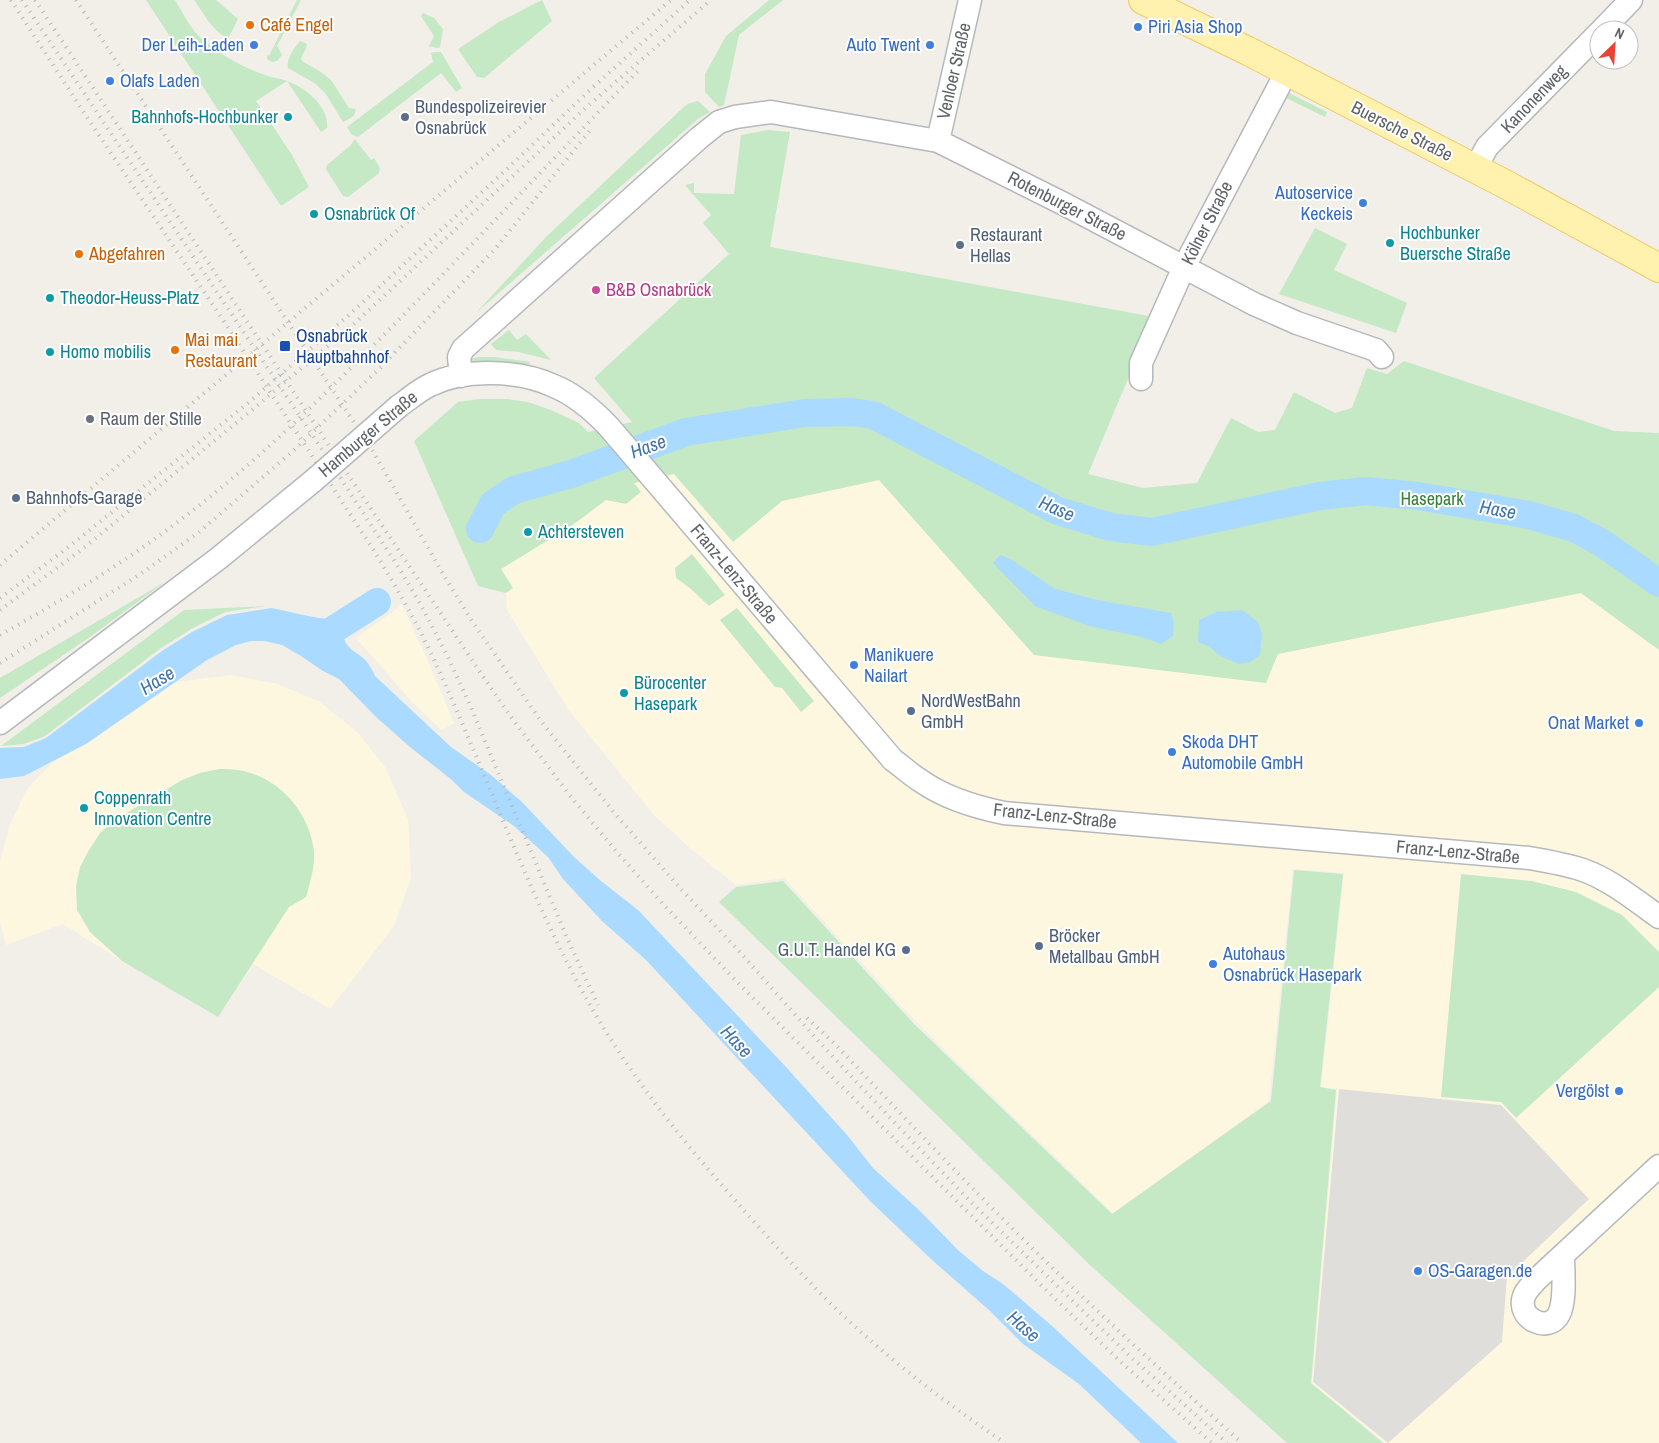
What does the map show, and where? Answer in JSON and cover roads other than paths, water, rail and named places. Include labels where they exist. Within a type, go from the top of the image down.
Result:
[{"type":"main road","name":"Buersche Straße","points":[[1143,0],[1287,71],[1503,183],[1659,268]]},
{"type":"street","name":"Venloer Straße","points":[[938,141],[970,0]]},
{"type":"street","points":[[1612,20],[1631,0]]},
{"type":"street","name":"Kanonenweg","points":[[1475,169],[1487,147],[1589,43]]},
{"type":"street","name":"Kölner Straße","points":[[1141,379],[1141,363],[1156,326],[1184,267],[1287,71]]},
{"type":"street","name":"Rotenburger Straße","points":[[461,376],[459,357],[463,349],[699,138],[719,122],[735,117],[771,112],[938,141],[1064,204],[1254,304],[1297,323],[1376,350],[1382,357]]},
{"type":"street","name":"Franz-Lenz-Straße","points":[[461,376],[484,373],[509,374],[534,379],[554,385],[574,396],[593,410],[894,760],[922,782],[955,799],[977,807],[1004,813],[1529,858],[1559,863],[1584,871],[1622,890],[1659,917]]},
{"type":"street","name":"Hamburger Straße","points":[[0,723],[219,558],[313,481],[399,406],[430,385],[447,378],[461,376]]},
{"type":"street","name":"Franz-Lenz-Straße","points":[[1640,903],[1650,922],[1659,932]]},
{"type":"street","points":[[1563,1256],[1659,1166]]},
{"type":"water","points":[[1000,555],[1012,560],[1055,589],[1102,601],[1171,613],[1174,622],[1173,636],[1161,644],[1142,637],[1089,626],[1035,606],[993,563]]},
{"type":"water","points":[[271,608],[318,618],[344,618],[348,620],[344,639],[351,649],[367,662],[375,676],[451,747],[491,775],[522,802],[574,857],[638,910],[786,1067],[847,1135],[873,1168],[919,1210],[958,1250],[983,1271],[1003,1284],[1051,1325],[1178,1443],[1141,1443],[1079,1384],[1023,1344],[990,1311],[931,1259],[871,1202],[646,960],[602,921],[563,879],[548,857],[514,826],[464,792],[452,780],[410,747],[376,717],[339,679],[282,645],[264,641],[251,641],[236,645],[207,660],[86,744],[24,776],[0,779],[0,748],[24,747],[46,738],[162,651],[192,632],[227,615]]},
{"type":"water","points":[[1242,610],[1258,622],[1262,634],[1260,655],[1250,662],[1239,664],[1220,656],[1210,647],[1198,642],[1199,620],[1216,612]]},
{"type":"waterway","name":"Hase","points":[[480,529],[493,504],[514,490],[571,474],[686,432],[805,413],[852,412],[873,415],[1058,511],[1111,527],[1152,532],[1320,496],[1366,491],[1418,496],[1529,515],[1574,528],[1602,543],[1659,583]]},
{"type":"waterway","name":"Hase","points":[[317,640],[377,602]]},
{"type":"railway","points":[[11,0],[86,116],[221,317],[371,546],[397,589],[436,664],[553,934],[588,1002],[624,1059],[705,1166],[803,1276],[850,1322],[914,1377],[1005,1443]]},
{"type":"railway","points":[[22,0],[321,448],[402,573],[423,609],[470,705],[567,938],[598,1005]]},
{"type":"railway","points":[[35,0],[482,675],[571,797],[662,903],[742,987],[1047,1291],[1123,1364],[1212,1443]]},
{"type":"railway","points":[[76,0],[374,453],[472,621],[540,720],[579,769],[616,815],[680,888],[894,1122],[970,1201],[1055,1284],[1131,1357],[1227,1443]]},
{"type":"railway","points":[[0,565],[671,0]]},
{"type":"railway","points":[[0,598],[66,549],[248,403],[350,314],[592,88],[690,0]]},
{"type":"railway","points":[[0,610],[80,551],[355,323],[590,104],[711,0]]},
{"type":"railway","points":[[0,635],[66,597],[130,556],[198,507],[249,464],[370,349],[639,70]]},
{"type":"railway","points":[[0,663],[139,575],[198,533],[292,452],[379,369],[496,248],[591,129]]},
{"type":"railway","points":[[807,1018],[834,1043],[1026,1242],[1148,1358],[1242,1443]]},
{"type":"place","name":"Café Engel","points":[[250,25]]},
{"type":"place","name":"Piri Asia Shop","points":[[1138,27]]},
{"type":"place","name":"Der Leih-Laden","points":[[254,45]]},
{"type":"place","name":"Auto Twent","points":[[930,45]]},
{"type":"place","name":"Olafs Laden","points":[[110,81]]},
{"type":"place","name":"Bahnhofs-Hochbunker","points":[[288,117]]},
{"type":"place","name":"Bundespolizeirevier Osnabrück","points":[[405,117]]},
{"type":"place","name":"Autoservice Keckeis","points":[[1363,203]]},
{"type":"place","name":"Osnabrück Of","points":[[314,214]]},
{"type":"place","name":"Hochbunker Buersche Straße","points":[[1390,243]]},
{"type":"place","name":"Restaurant Hellas","points":[[960,245]]},
{"type":"place","name":"Abgefahren","points":[[79,254]]},
{"type":"place","name":"B&B Osnabrück","points":[[596,290]]},
{"type":"place","name":"Theodor-Heuss-Platz","points":[[50,298]]},
{"type":"place","name":"Osnabrück Hauptbahnhof","points":[[285,346]]},
{"type":"place","name":"Mai mai Restaurant","points":[[175,350]]},
{"type":"place","name":"Homo mobilis","points":[[50,352]]},
{"type":"place","name":"Raum der Stille","points":[[90,419]]},
{"type":"place","name":"Bahnhofs-Garage","points":[[16,498]]},
{"type":"place","name":"Achtersteven","points":[[528,532]]},
{"type":"place","name":"Manikuere Nailart","points":[[854,665]]},
{"type":"place","name":"Bürocenter Hasepark","points":[[624,693]]},
{"type":"place","name":"NordWestBahn GmbH","points":[[911,711]]},
{"type":"place","name":"Onat Market","points":[[1639,723]]},
{"type":"place","name":"Skoda DHT Automobile GmbH","points":[[1172,752]]},
{"type":"place","name":"Coppenrath Innovation Centre","points":[[84,808]]},
{"type":"place","name":"Bröcker Metallbau GmbH","points":[[1039,946]]},
{"type":"place","name":"G.U.T. Handel KG","points":[[906,950]]},
{"type":"place","name":"Autohaus Osnabrück Hasepark","points":[[1213,964]]},
{"type":"place","name":"Vergölst","points":[[1619,1091]]},
{"type":"place","name":"OS-Garagen.de","points":[[1418,1271]]},
{"type":"park label","name":"Hasepark","points":[[1432,499]]}]
